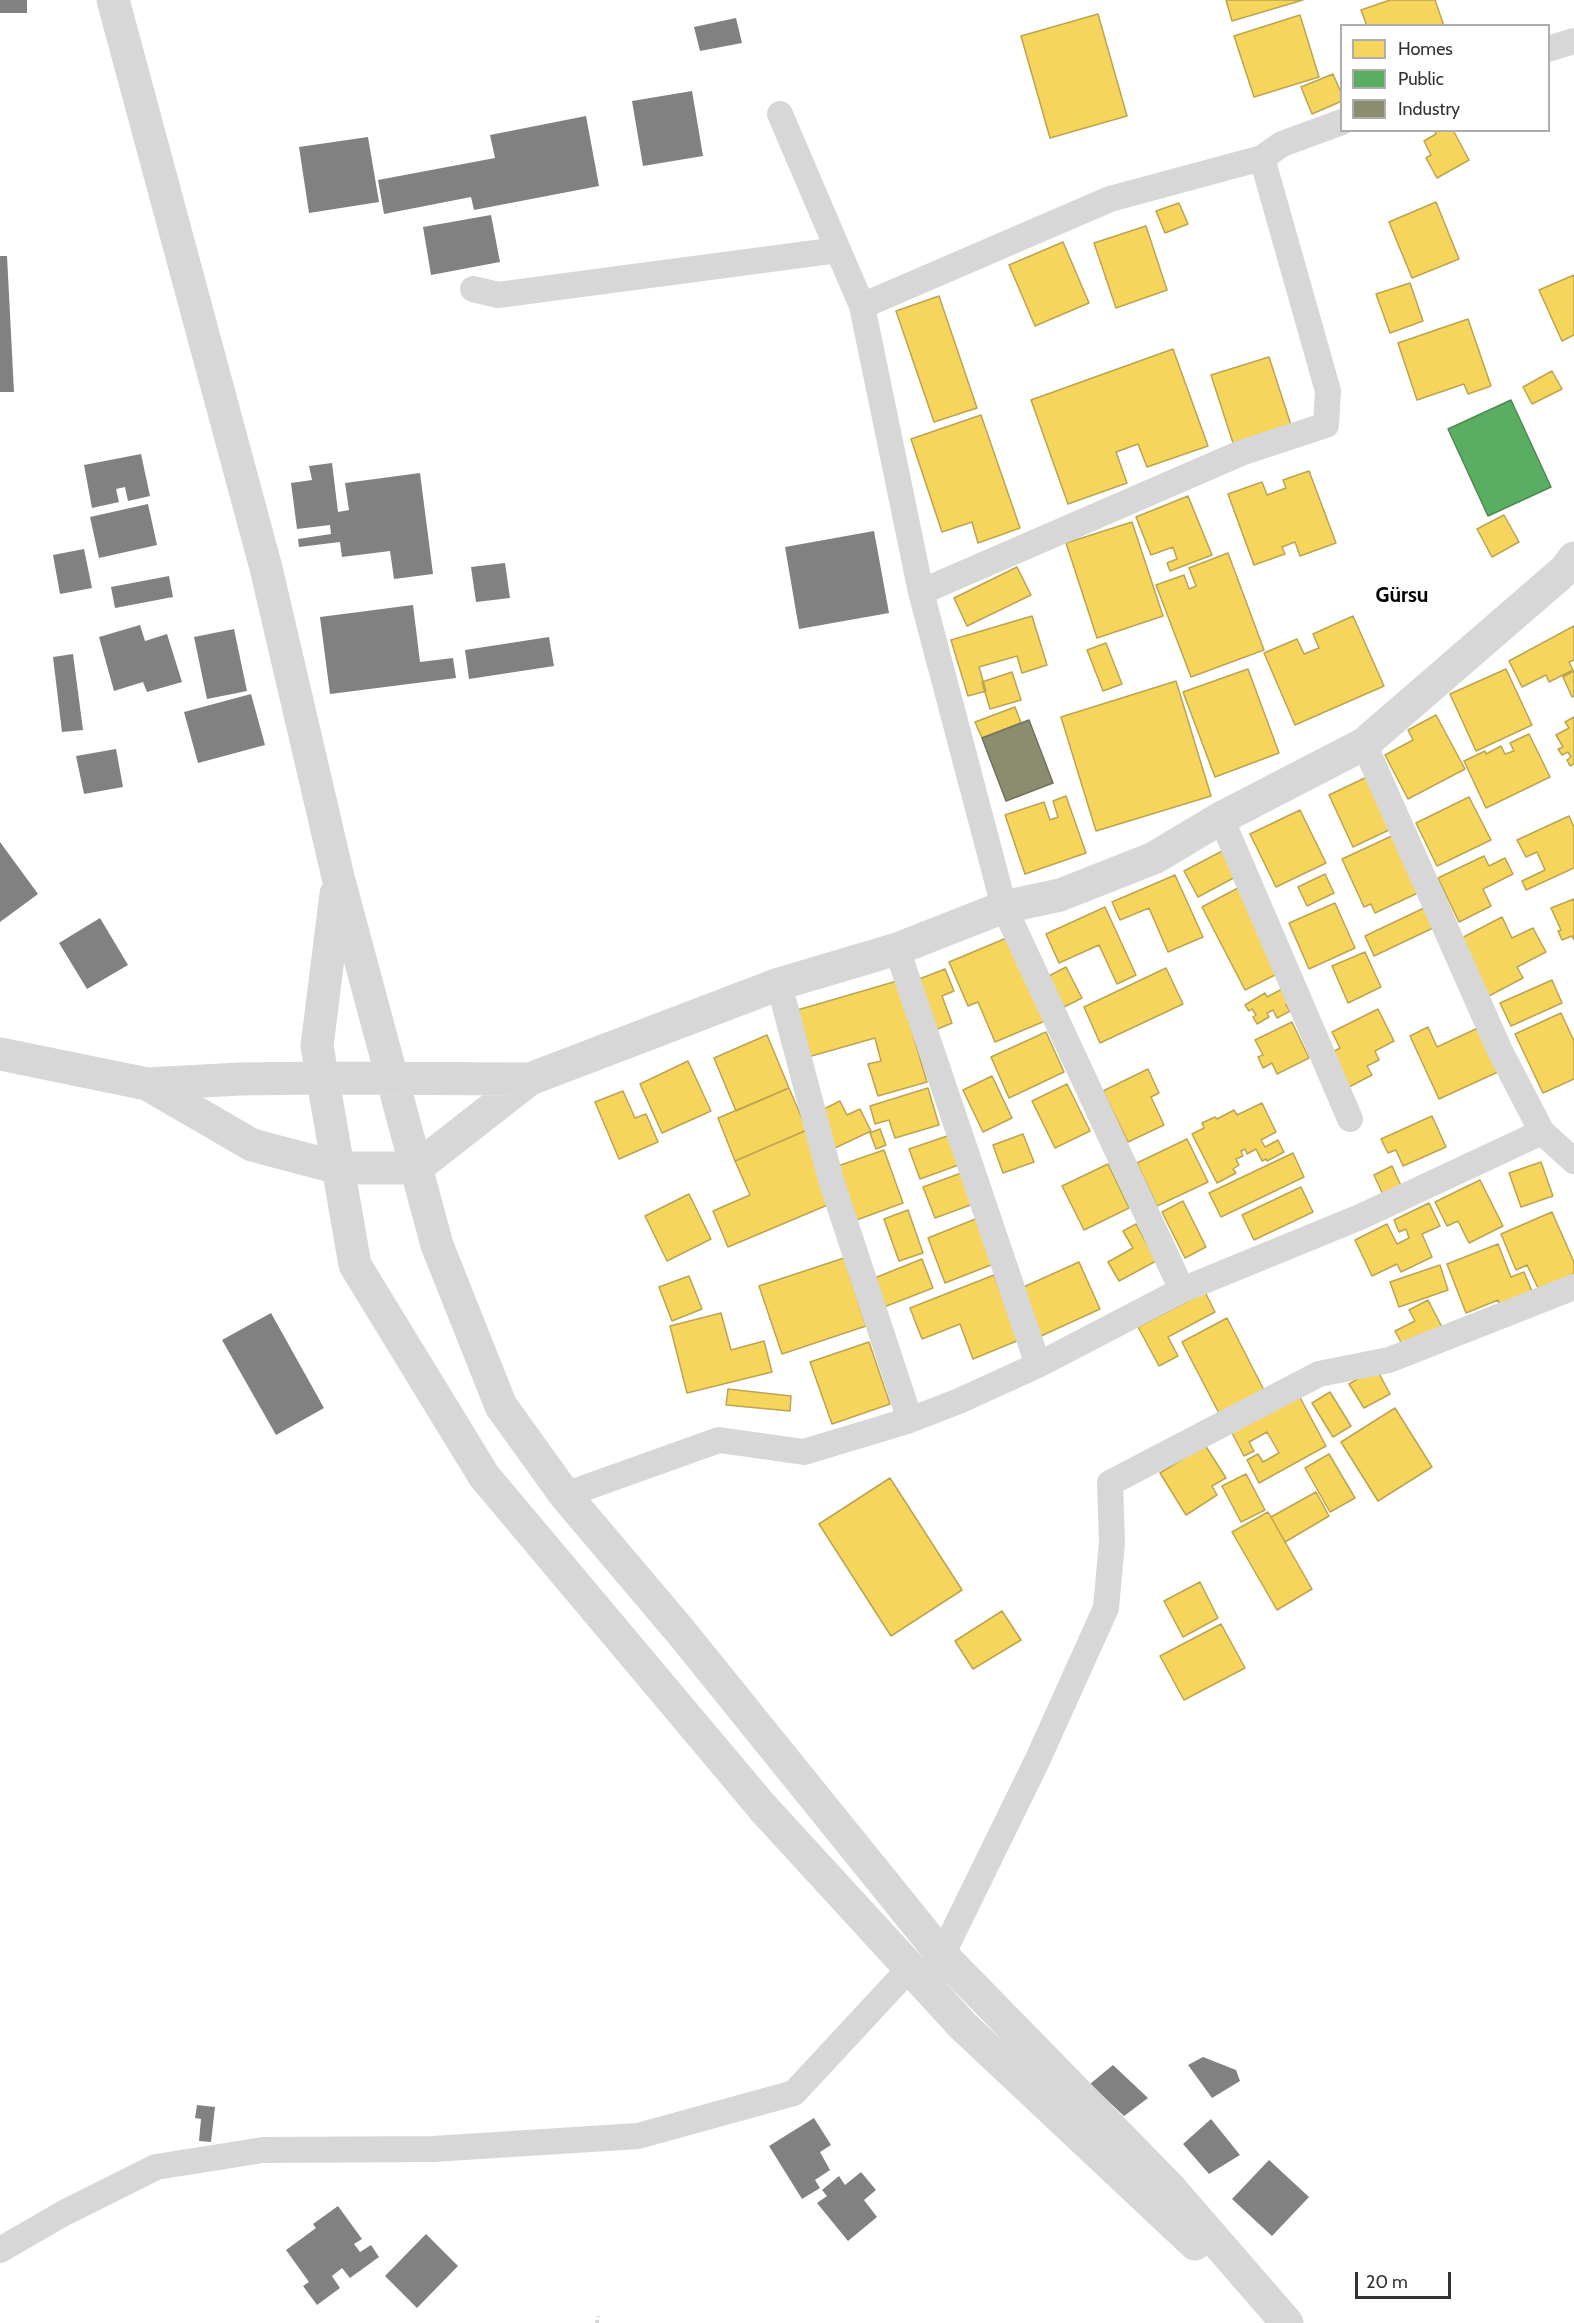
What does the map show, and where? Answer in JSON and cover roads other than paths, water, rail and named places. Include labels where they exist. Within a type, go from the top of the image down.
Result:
[{"type":"street","points":[[113,0],[266,568],[338,877],[437,1245],[501,1406],[565,1495],[688,1641],[942,1955],[1169,2187],[1287,2323]]},
{"type":"street","points":[[1550,48],[1574,41]]},
{"type":"street","points":[[780,114],[862,306],[921,592],[1004,907],[1182,1290]]},
{"type":"street","points":[[862,306],[1110,199],[1262,158],[1282,144],[1340,122]]},
{"type":"street","points":[[921,592],[1241,453],[1326,425],[1328,391],[1262,158]]},
{"type":"street","points":[[473,289],[498,295],[838,250]]},
{"type":"street","points":[[147,1084],[252,1145],[339,1168],[416,1168],[530,1079],[779,984],[897,949],[1004,907],[1060,895],[1154,858],[1221,818],[1364,744],[1572,568]]},
{"type":"street","points":[[1364,744],[1500,1051],[1542,1132],[1574,1161]]},
{"type":"street","points":[[1221,818],[1350,1119]]},
{"type":"street","points":[[338,877],[317,1046],[355,1265],[484,1476],[763,1808],[963,2026],[1223,2271],[1267,2323]]},
{"type":"street","points":[[897,949],[1038,1365]]},
{"type":"street","points":[[779,984],[831,1180],[910,1420]]},
{"type":"street","points":[[0,1054],[147,1084],[240,1079],[391,1077],[530,1079]]},
{"type":"street","points":[[565,1495],[719,1440],[804,1452],[910,1420],[959,1401],[1038,1365],[1182,1290],[1360,1217],[1542,1132]]},
{"type":"street","points":[[942,1955],[1037,1761],[1106,1608],[1112,1542],[1110,1483],[1319,1374],[1389,1360],[1574,1287]]},
{"type":"street","points":[[0,2250],[64,2213],[156,2167],[263,2150],[433,2149],[638,2136],[794,2093],[910,1968]]},
{"type":"district","name":"Gürsu","points":[[1402,596]]}]
